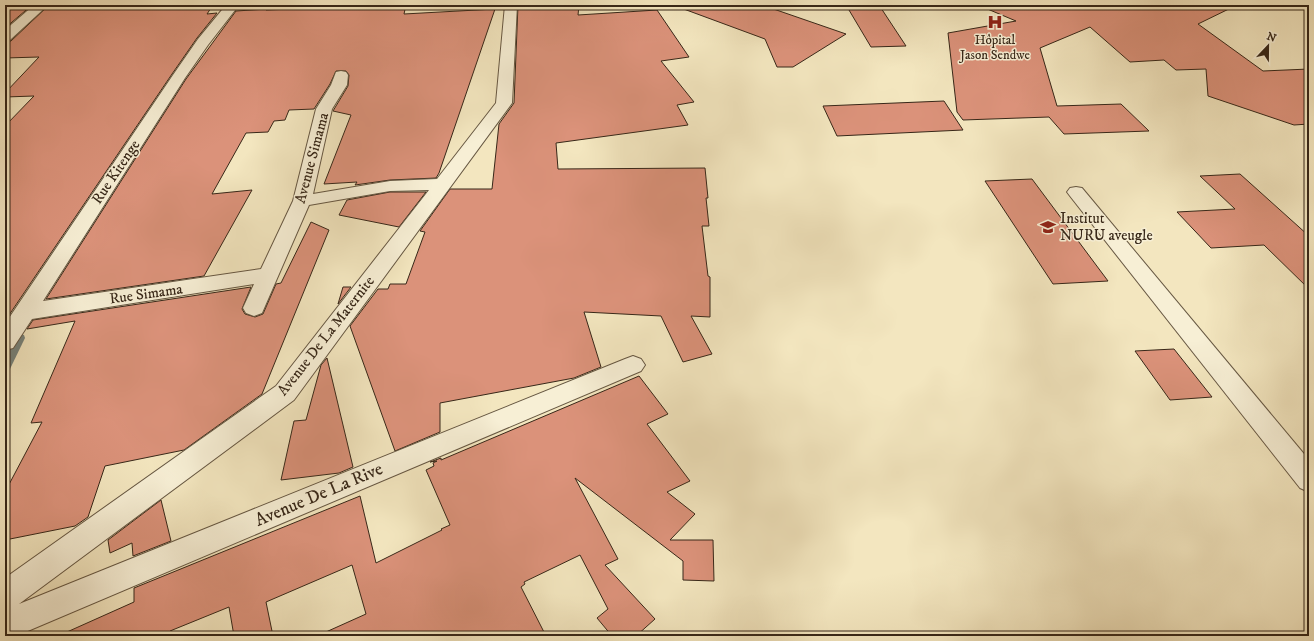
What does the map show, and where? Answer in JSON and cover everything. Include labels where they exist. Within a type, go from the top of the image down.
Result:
[{"type":"street","points":[[5,37],[42,5]]},
{"type":"street","name":"Rue Kitenge","points":[[5,342],[199,48],[233,5]]},
{"type":"street","name":"Avenue De La Maternite","points":[[5,596],[286,393],[504,103],[511,5]]},
{"type":"street","name":"Avenue Simama","points":[[254,308],[302,201],[324,109],[339,85],[341,75]]},
{"type":"street","points":[[302,201],[390,186],[443,184]]},
{"type":"street","points":[[1076,192],[1309,480]]},
{"type":"street","name":"Rue Simama","points":[[24,312],[268,275]]},
{"type":"street","name":"Avenue De La Rive","points":[[5,626],[633,365]]},
{"type":"building","points":[[32,5],[5,28],[5,6]]},
{"type":"building","points":[[49,5],[213,5],[207,14],[217,13],[197,38],[172,74],[5,321],[5,126],[34,96],[5,97],[5,93],[39,57],[5,58],[5,42],[11,41]]},
{"type":"building","points":[[406,5],[404,14],[495,9],[436,178],[390,180],[355,185],[357,182],[324,184],[351,115],[333,111],[348,86],[349,75],[346,71],[336,71],[330,84],[314,109],[289,110],[285,120],[274,121],[268,132],[246,133],[212,194],[252,190],[204,276],[46,299],[186,79],[236,11]]},
{"type":"building","points":[[518,5],[579,5],[578,15],[657,10],[689,57],[661,61],[694,102],[677,105],[688,125],[556,143],[558,169],[705,168],[709,226],[702,226],[708,276],[710,277],[710,317],[691,316],[712,354],[683,362],[661,316],[584,312],[601,367],[574,378],[440,403],[440,432],[395,451],[350,326],[378,289],[388,289],[390,284],[406,284],[425,232],[420,231],[450,189],[492,189],[499,124],[514,103]]},
{"type":"building","points":[[681,5],[762,5],[846,34],[793,67],[777,67],[765,39],[681,8]]},
{"type":"building","points":[[846,5],[879,5],[906,46],[871,47]]},
{"type":"building","points":[[978,5],[1237,5],[1198,24],[1263,71],[1309,69],[1309,124],[1294,125],[1208,96],[1206,69],[1176,70],[1164,60],[1130,62],[1090,27],[1040,48],[1057,106],[1121,104],[1149,131],[1064,134],[1049,117],[963,120],[957,112],[948,33],[1016,21]]},
{"type":"building","points":[[944,101],[963,130],[837,136],[823,106]]},
{"type":"building","points":[[1240,174],[1309,236],[1309,289],[1264,245],[1211,248],[1177,212],[1235,209],[1200,176]]},
{"type":"building","points":[[1032,179],[1108,281],[1053,284],[985,181]]},
{"type":"building","points":[[390,192],[426,192],[399,227],[339,215],[347,200]]},
{"type":"building","points":[[311,222],[329,230],[262,394],[184,450],[105,466],[88,517],[75,526],[5,540],[5,492],[42,422],[31,423],[75,321],[27,329],[33,320],[251,287],[242,309],[245,314],[255,317],[263,314],[276,284],[281,283]]},
{"type":"building","points":[[343,287],[351,287],[338,304]]},
{"type":"building","points":[[1174,349],[1212,397],[1170,400],[1135,351]]},
{"type":"building","points":[[327,358],[353,467],[339,473],[281,480],[294,421],[306,420],[321,365]]},
{"type":"building","points":[[639,376],[668,414],[647,424],[690,481],[667,492],[695,514],[670,540],[713,540],[714,581],[683,580],[683,561],[575,478],[618,559],[605,565],[655,619],[636,636],[612,636],[597,618],[608,609],[580,555],[524,582],[525,584],[521,587],[546,636],[317,636],[366,614],[352,565],[266,602],[273,636],[234,636],[229,607],[170,631],[170,636],[58,636],[134,602],[134,588],[360,496],[376,563],[450,525],[426,470],[434,466],[433,463],[437,461],[430,462],[441,458],[441,460]]},
{"type":"building","points":[[161,500],[171,541],[133,556],[132,543],[110,553],[108,540]]},
{"type":"waterway","points":[[5,368],[20,338]]},
{"type":"place","name":"Hôpital Jason Sendwe","points":[[995,22]]},
{"type":"place","name":"Institut NURU aveugle","points":[[1048,227]]}]
